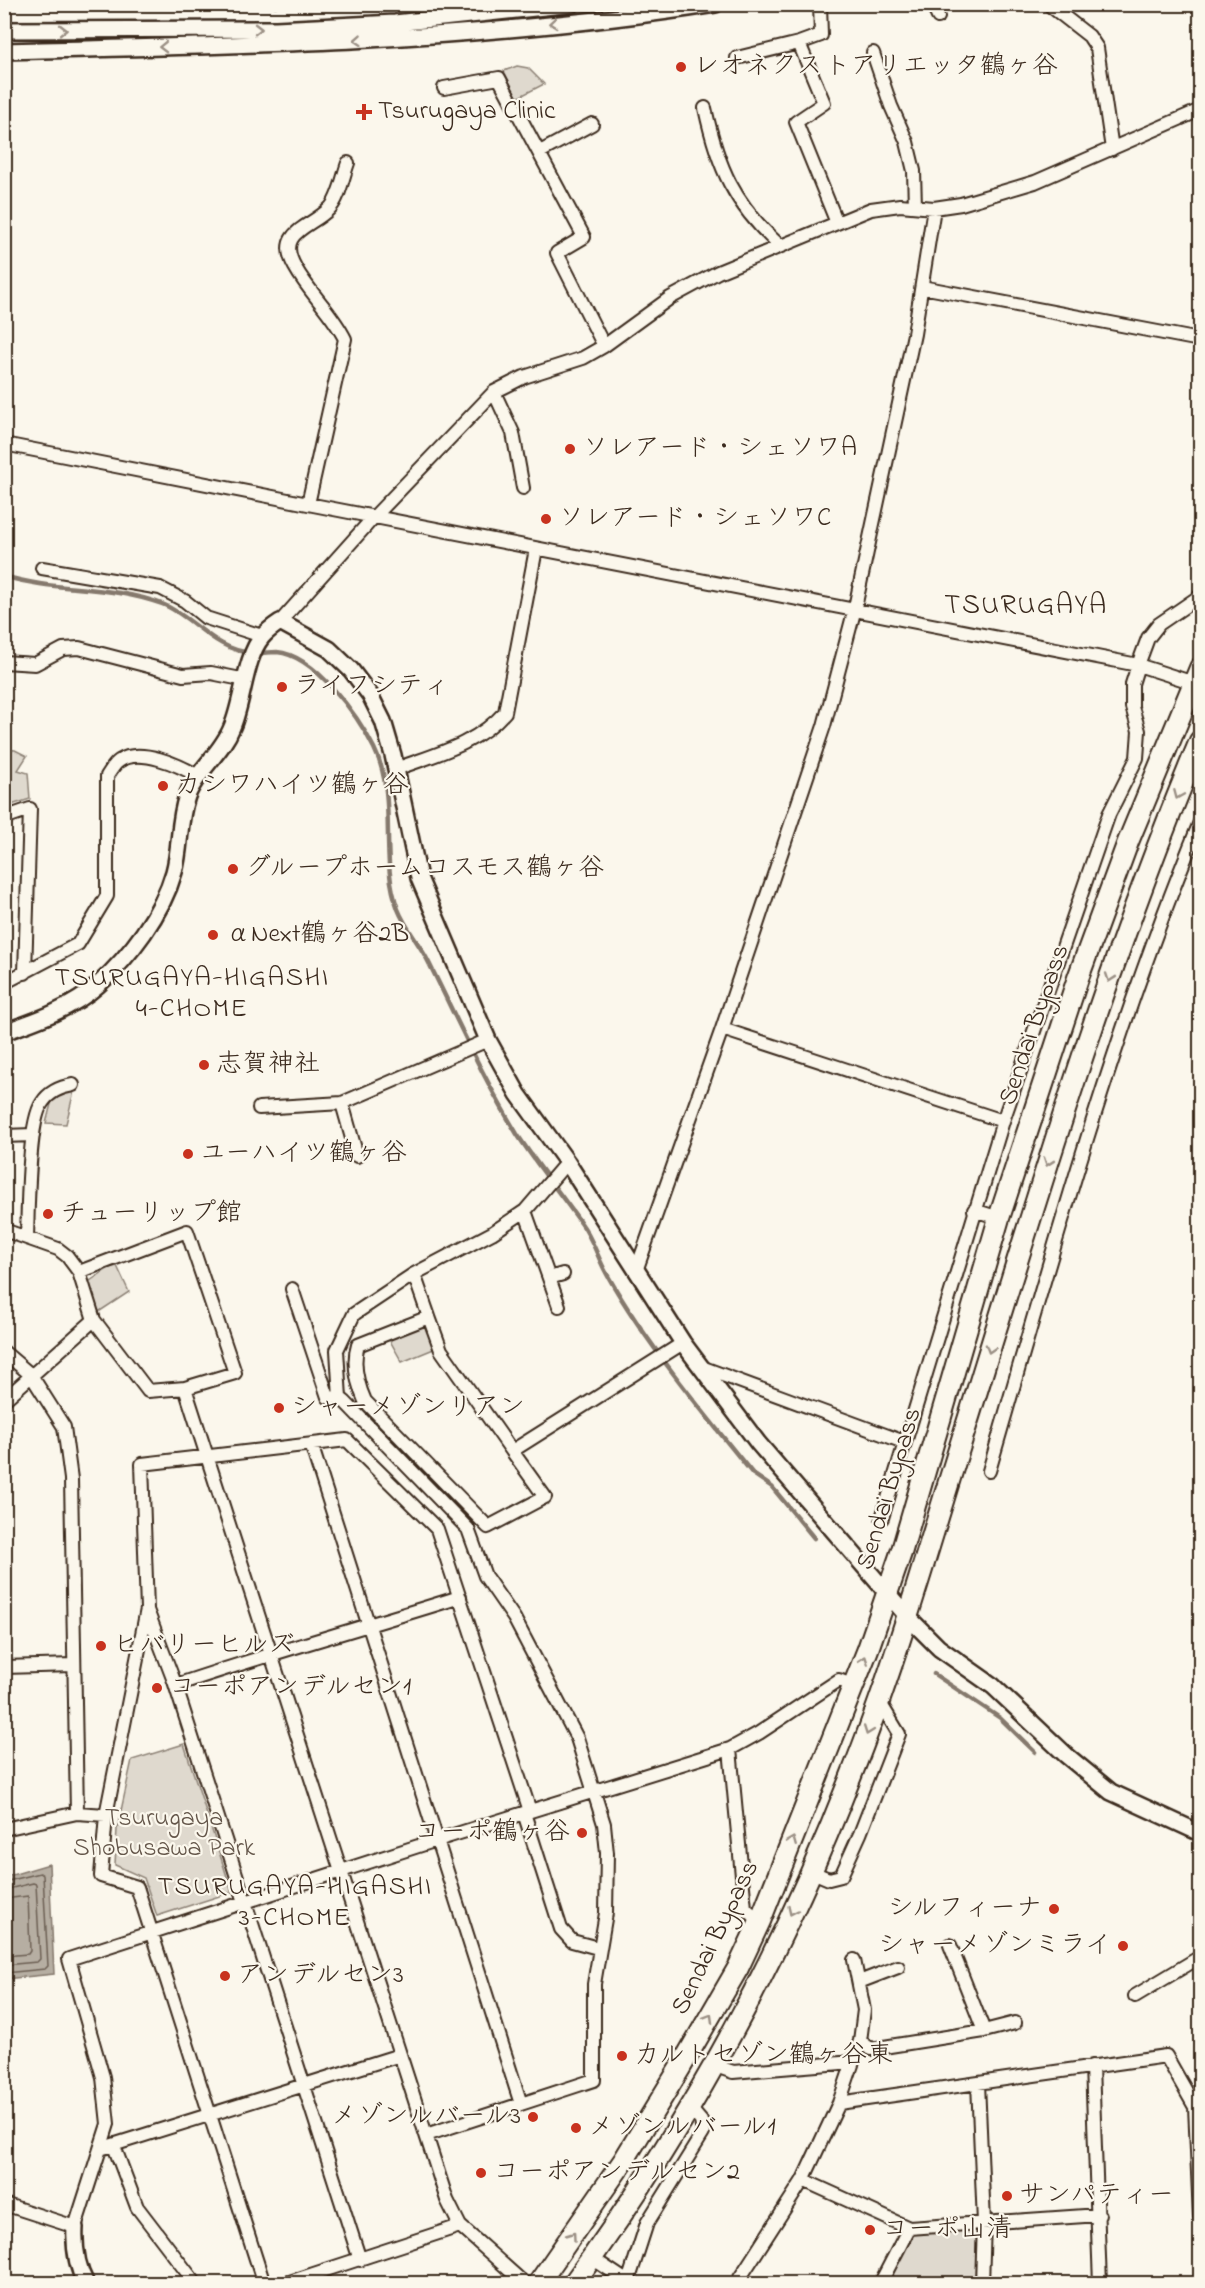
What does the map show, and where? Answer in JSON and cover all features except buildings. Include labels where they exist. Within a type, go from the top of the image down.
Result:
[{"type":"highway","name":"Sendai Bypass","points":[[538,2283],[624,2160],[674,2079],[738,1968],[760,1921],[855,1686],[905,1538],[999,1218],[1078,978],[1128,842],[1197,676]]},
{"type":"highway","points":[[573,2283],[664,2150],[713,2065],[768,1962],[852,1776],[907,1616],[1053,1146],[1137,896],[1200,741]]},
{"type":"street","points":[[4,30],[276,29],[395,23],[572,4]]},
{"type":"street","points":[[4,51],[353,41],[599,20],[715,4]]},
{"type":"street","points":[[737,58],[799,43],[821,34],[820,4]]},
{"type":"street","points":[[932,4],[938,17]]},
{"type":"street","points":[[1048,4],[1089,36],[1096,48],[1112,149]]},
{"type":"street","points":[[799,43],[824,103],[796,122],[837,223]]},
{"type":"street","points":[[873,53],[891,106],[907,142],[914,171],[915,206]]},
{"type":"street","points":[[444,88],[499,78],[584,237],[557,254],[604,346]]},
{"type":"street","points":[[705,108],[722,173],[753,220],[780,246]]},
{"type":"street","points":[[4,1032],[63,1007],[97,986],[141,935],[158,909],[174,872],[180,823],[187,795],[198,776],[222,747],[232,727],[260,640],[494,392],[524,377],[583,358],[604,346],[670,298],[718,272],[871,209],[900,205],[934,208],[962,204],[1035,182],[1200,110]]},
{"type":"street","points":[[540,152],[592,124]]},
{"type":"street","points":[[308,504],[345,339],[338,323],[306,286],[293,264],[288,249],[292,236],[331,208],[348,163]]},
{"type":"street","points":[[637,1268],[722,1029],[824,726],[854,612],[922,287],[934,208]]},
{"type":"street","points":[[922,287],[1200,340]]},
{"type":"street","points":[[494,392],[513,433],[523,488]]},
{"type":"street","points":[[4,444],[854,612],[1197,676]]},
{"type":"street","points":[[396,769],[468,742],[492,726],[505,711],[537,549]]},
{"type":"street","points":[[42,568],[160,588],[185,601],[206,618],[260,640]]},
{"type":"street","points":[[882,1518],[1003,1121],[1109,814],[1137,758],[1139,731],[1132,707],[1132,684],[1138,665],[1148,638],[1159,624],[1200,596]]},
{"type":"street","points":[[279,621],[329,649],[351,670],[370,695],[383,721],[396,769],[419,878],[477,1044],[518,1094],[567,1162],[683,1343],[758,1443],[886,1593],[939,1648],[993,1686],[1066,1755],[1111,1792],[1200,1833]]},
{"type":"street","points":[[4,662],[35,664],[63,649],[79,648],[183,675],[212,673],[246,680]]},
{"type":"street","points":[[4,982],[78,944],[107,896],[107,776],[118,761],[137,755],[183,767],[198,776]]},
{"type":"street","points":[[4,818],[30,809],[25,973]]},
{"type":"street","points":[[988,1471],[1080,1157],[1132,1002],[1200,822]]},
{"type":"street","points":[[722,1029],[1003,1121]]},
{"type":"street","points":[[259,1108],[342,1103],[477,1044]]},
{"type":"street","points":[[27,1238],[33,1135],[41,1104],[59,1088],[73,1085]]},
{"type":"street","points":[[342,1103],[357,1156]]},
{"type":"street","points":[[4,1136],[33,1135]]},
{"type":"street","points":[[340,1398],[337,1350],[354,1314],[414,1274],[492,1233],[525,1210],[567,1162]]},
{"type":"street","points":[[525,1210],[559,1306]]},
{"type":"street","points":[[974,1210],[999,1218]]},
{"type":"street","points":[[4,1230],[57,1249],[67,1256],[79,1272],[94,1320],[148,1391],[185,1388],[235,1373],[188,1231],[79,1272]]},
{"type":"street","points":[[414,1274],[441,1350],[545,1497],[488,1527],[365,1401],[358,1387],[355,1356],[358,1345],[429,1317]]},
{"type":"street","points":[[549,1278],[563,1274]]},
{"type":"street","points":[[292,1289],[328,1397],[340,1398],[468,1528],[485,1576],[514,1618],[577,1738],[604,1824],[607,1853],[606,1913],[598,1948],[594,1984],[594,2080],[426,2135]]},
{"type":"street","points":[[4,1400],[94,1320]]},
{"type":"street","points":[[512,1451],[683,1343]]},
{"type":"street","points":[[4,1352],[31,1375],[64,1427],[71,1479],[77,1813]]},
{"type":"street","points":[[701,1367],[904,1442]]},
{"type":"street","points":[[185,1388],[447,2200],[459,2226],[525,2283]]},
{"type":"street","points":[[264,2283],[137,1887],[101,1876],[106,1815],[147,1609],[142,1464],[346,1440],[437,1529],[527,1812],[561,1929],[572,1941],[598,1948]]},
{"type":"street","points":[[311,1444],[521,2104]]},
{"type":"street","points":[[176,1685],[271,1653],[369,1626],[460,1597]]},
{"type":"street","points":[[147,1609],[176,1685],[302,2085],[360,2260]]},
{"type":"street","points":[[4,1666],[73,1665]]},
{"type":"street","points":[[86,2283],[81,2273],[75,2228],[108,2124],[103,2077],[69,1959],[437,1839],[730,1749],[759,1733],[839,1680],[855,1686]]},
{"type":"street","points":[[810,1871],[829,1879],[841,1876],[860,1834],[899,1734],[879,1701]]},
{"type":"street","points":[[730,1749],[745,1908],[760,1921]]},
{"type":"street","points":[[4,1829],[77,1813],[106,1815]]},
{"type":"street","points":[[950,1954],[984,2031]]},
{"type":"street","points":[[1135,1995],[1200,1957]]},
{"type":"street","points":[[736,2283],[803,2180],[839,2103],[860,2041],[864,2010],[854,1960]]},
{"type":"street","points":[[859,1982],[898,1968]]},
{"type":"street","points":[[860,2041],[871,2049],[984,2031],[1015,2023]]},
{"type":"street","points":[[100,2149],[400,2055]]},
{"type":"street","points":[[839,2103],[1166,2056],[1198,2107],[1200,2217]]},
{"type":"street","points":[[713,2065],[732,2072],[853,2062]]},
{"type":"street","points":[[1092,2067],[1100,2283]]},
{"type":"street","points":[[978,2083],[984,2223],[982,2283]]},
{"type":"street","points":[[591,2258],[629,2283],[647,2223],[703,2133],[701,2121],[689,2107]]},
{"type":"street","points":[[114,2146],[136,2207],[196,2283]]},
{"type":"street","points":[[803,2180],[909,2228],[1099,2215]]},
{"type":"street","points":[[4,2204],[75,2228]]},
{"type":"street","points":[[283,2283],[360,2260],[459,2226]]},
{"type":"street","points":[[880,2283],[887,2265],[909,2228]]},
{"type":"green space","points":[[222,4],[345,5],[222,8]]},
{"type":"green space","points":[[517,66],[528,68],[544,84],[517,98],[504,71]]},
{"type":"green space","points":[[4,749],[15,750],[27,756],[18,770],[28,773],[30,799],[5,807]]},
{"type":"green space","points":[[74,1091],[66,1124],[46,1123],[52,1100],[59,1092]]},
{"type":"green space","points":[[117,1266],[129,1292],[97,1313],[87,1283],[109,1268]]},
{"type":"green space","points":[[419,1325],[429,1328],[436,1348],[402,1362],[389,1339]]},
{"type":"green space","name":"Tsurugaya Shobusawa Park","points":[[184,1744],[232,1892],[157,1916],[144,1878],[115,1865],[117,1829],[132,1760]]},
{"type":"green space","points":[[971,2227],[977,2231],[975,2283],[887,2284],[911,2235]]},
{"type":"water","points":[[49,1864],[54,1974],[5,1979],[5,1877]]},
{"type":"waterway","points":[[4,576],[43,584],[122,593],[162,604],[173,609],[226,646],[249,652]]},
{"type":"waterway","points":[[257,653],[277,652],[306,664],[334,689],[367,735],[381,767],[385,787],[389,869],[398,909],[428,961],[505,1113],[517,1134],[585,1229],[608,1276],[657,1352],[753,1474],[772,1487],[814,1538]]},
{"type":"waterway","points":[[934,1674],[1000,1718],[1035,1752]]},
{"type":"place","name":"レオネクストアリエッタ鶴ヶ谷","points":[[681,67]]},
{"type":"place","name":"Tsurugaya Clinic","points":[[364,112]]},
{"type":"place","name":"ソレアード・シェソワA","points":[[570,449]]},
{"type":"place","name":"ソレアード・シェソワC","points":[[546,519]]},
{"type":"place","name":"ライフシティ","points":[[282,687]]},
{"type":"place","name":"カシワハイツ鶴ヶ谷","points":[[163,786]]},
{"type":"place","name":"グループホームコスモス鶴ヶ谷","points":[[233,869]]},
{"type":"place","name":"αNext鶴ヶ谷2B","points":[[213,935]]},
{"type":"place","name":"志賀神社","points":[[204,1065]]},
{"type":"place","name":"ユーハイツ鶴ヶ谷","points":[[188,1154]]},
{"type":"place","name":"チューリップ館","points":[[48,1214]]},
{"type":"place","name":"シャーメゾンリアン","points":[[279,1408]]},
{"type":"place","name":"ヒバリーヒルズ","points":[[101,1646]]},
{"type":"place","name":"コーポアンデルセン1","points":[[157,1688]]},
{"type":"place","name":"コーポ鶴ヶ谷","points":[[582,1833]]},
{"type":"place","name":"シルフィーナ","points":[[1054,1909]]},
{"type":"place","name":"シャーメゾンミライ","points":[[1123,1946]]},
{"type":"place","name":"アンデルセン3","points":[[225,1976]]},
{"type":"place","name":"カルトセゾン鶴ヶ谷東","points":[[622,2056]]},
{"type":"place","name":"メゾンルバール3","points":[[533,2117]]},
{"type":"place","name":"メゾンルバール1","points":[[576,2128]]},
{"type":"place","name":"コーポアンデルセン2","points":[[481,2173]]},
{"type":"place","name":"サンパティー","points":[[1007,2196]]},
{"type":"place","name":"コーポ山清","points":[[870,2230]]},
{"type":"district","name":"TSURUGAYA","points":[[1026,606]]},
{"type":"district","name":"TSURUGAYA-HIGASHI 4-CHOME","points":[[192,994]]},
{"type":"district","name":"TSURUGAYA-HIGASHI 3-CHOME","points":[[295,1902]]}]
